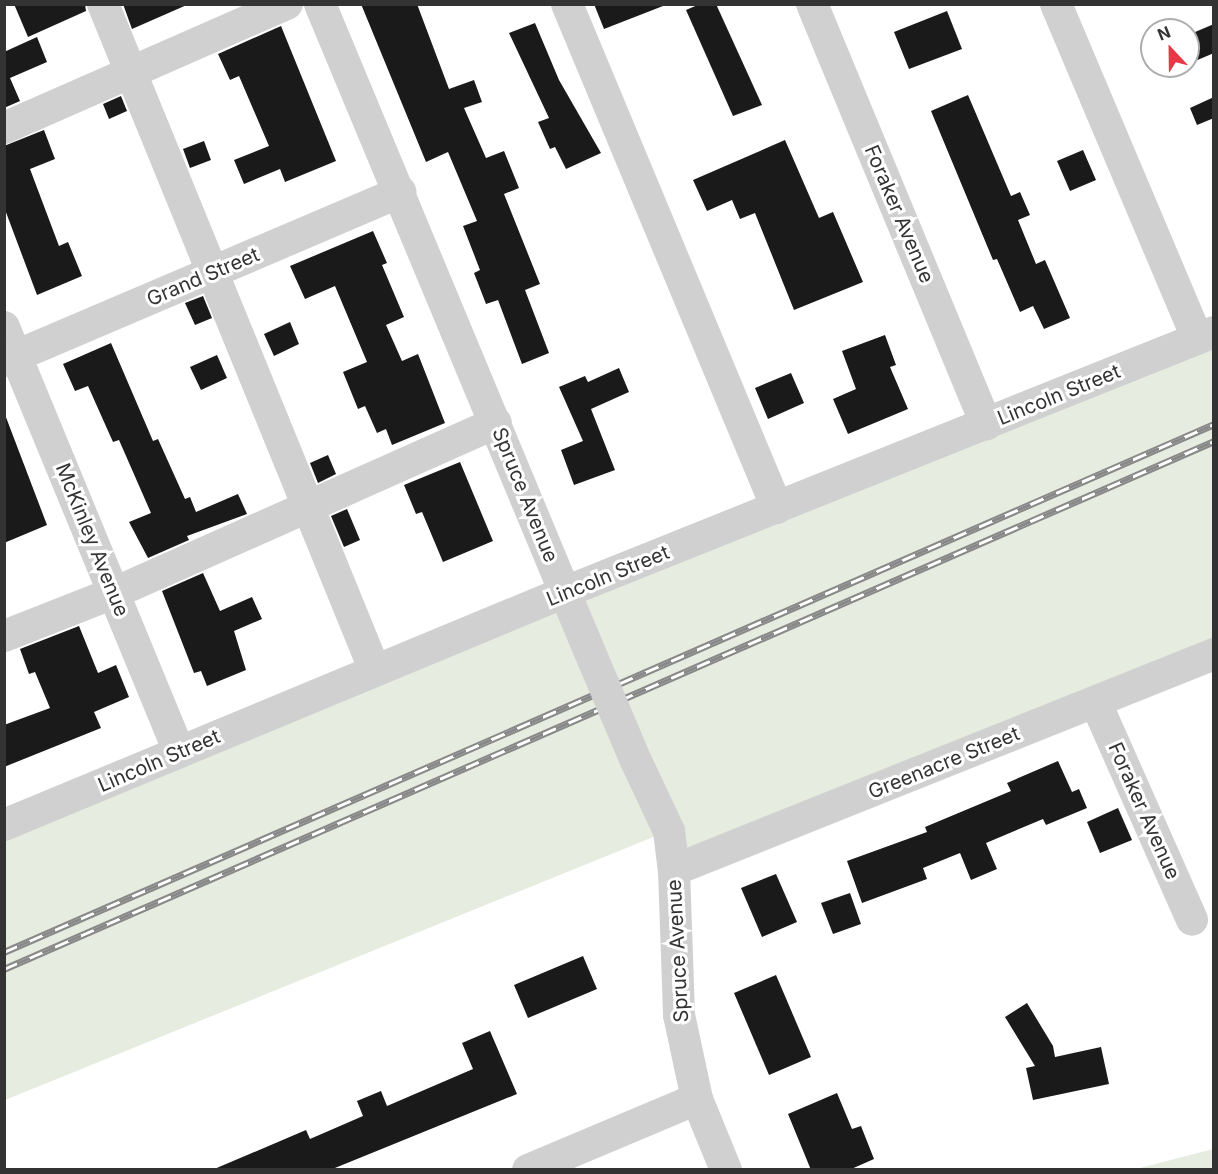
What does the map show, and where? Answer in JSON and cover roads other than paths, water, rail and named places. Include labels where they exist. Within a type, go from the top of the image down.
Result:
[{"type":"street","points":[[103,4],[215,272],[375,671]]},
{"type":"street","points":[[4,128],[287,4]]},
{"type":"street","name":"Spruce Avenue","points":[[320,4],[401,192],[581,631],[636,761],[669,831],[674,870],[679,1015],[697,1099],[726,1170]]},
{"type":"street","points":[[567,4],[777,508]]},
{"type":"street","name":"Foraker Avenue","points":[[812,4],[986,424]]},
{"type":"street","points":[[1056,4],[1205,335]]},
{"type":"street","name":"Grand Street","points":[[11,359],[401,192]]},
{"type":"street","name":"McKinley Avenue","points":[[4,327],[11,359],[114,593],[179,752]]},
{"type":"street","name":"Lincoln Street","points":[[4,825],[565,592],[1205,335]]},
{"type":"street","points":[[4,636],[114,593],[496,423]]},
{"type":"street","name":"Greenacre Street","points":[[674,870],[1214,654]]},
{"type":"street","name":"Foraker Avenue","points":[[1096,703],[1192,920]]},
{"type":"street","points":[[528,1170],[697,1099]]},
{"type":"railway","points":[[4,952],[1214,424]]},
{"type":"railway","points":[[4,969],[1214,441]]}]
